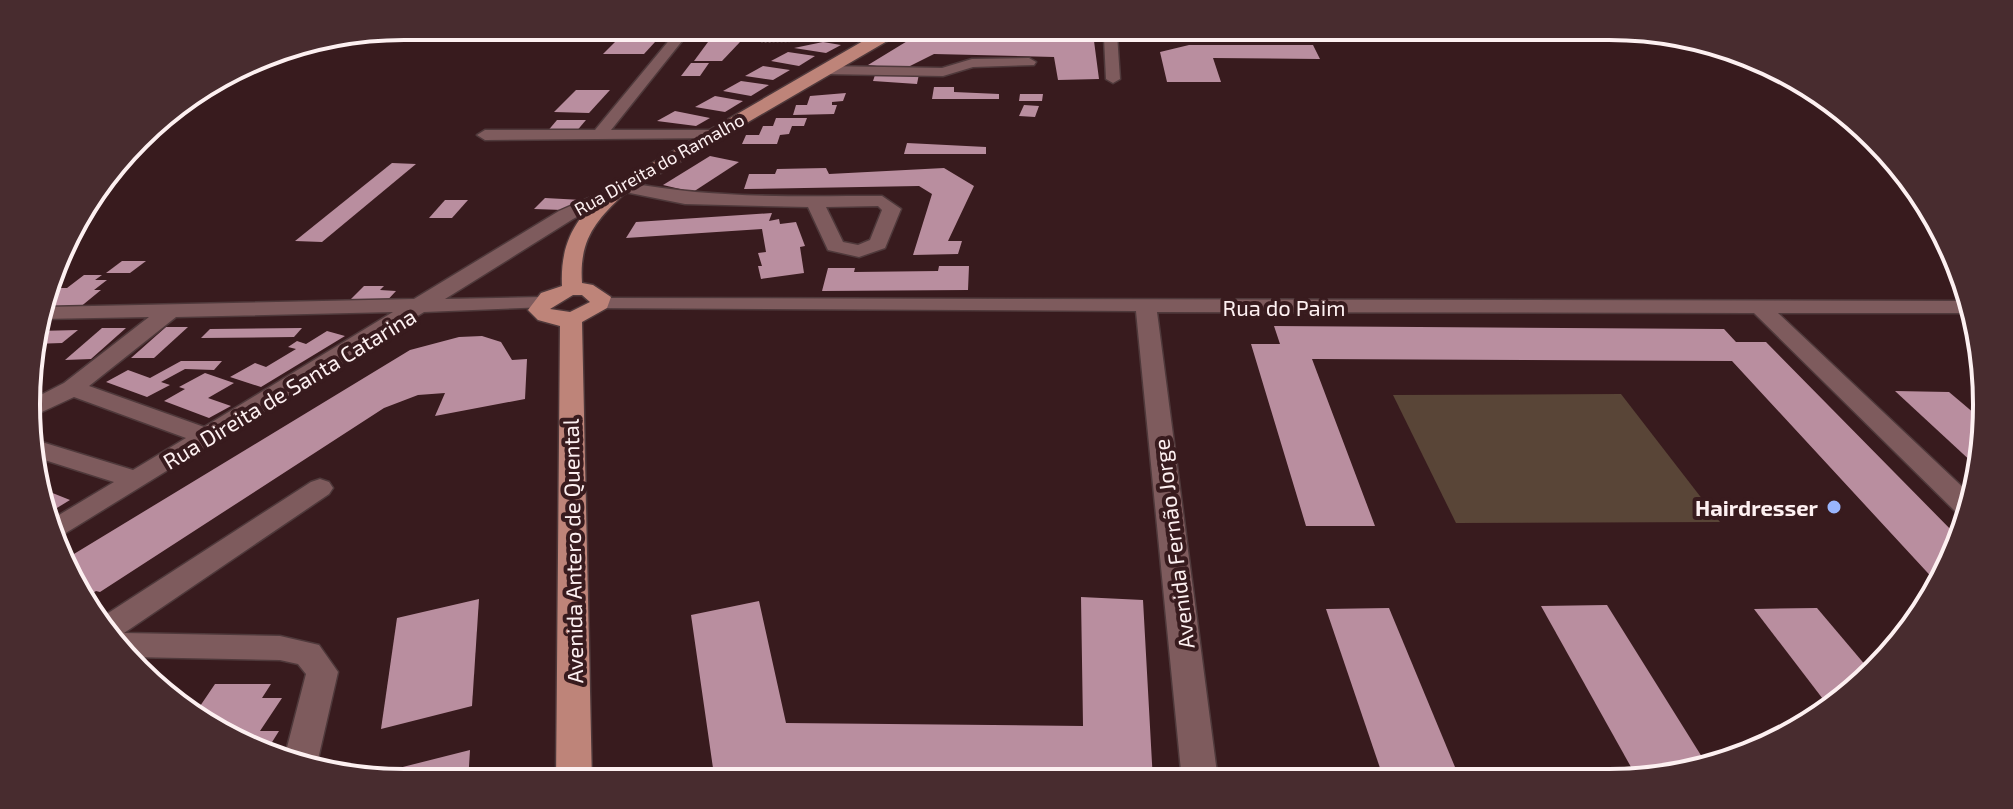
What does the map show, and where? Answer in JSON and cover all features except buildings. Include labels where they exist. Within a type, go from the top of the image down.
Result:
[{"type":"main road","name":"Rua Direita do Ramalho","points":[[621,189],[877,40]]},
{"type":"main road","points":[[572,289],[570,256],[575,235],[586,217],[621,189]]},
{"type":"main road","points":[[572,289],[596,292],[601,297],[600,304],[571,319],[544,316],[539,310],[541,303],[554,294],[572,289]]},
{"type":"main road","name":"Avenida Antero de Quental","points":[[571,319],[574,769]]},
{"type":"street","points":[[600,134],[677,40]]},
{"type":"street","points":[[1110,40],[1113,79]]},
{"type":"street","points":[[825,70],[943,72],[972,63],[1029,62]]},
{"type":"street","points":[[485,135],[713,135]]},
{"type":"street","points":[[621,189],[685,199],[815,202]]},
{"type":"street","name":"Rua Direita do Ramalho","points":[[413,308],[566,215],[621,189]]},
{"type":"street","name":"Rua Direita de Santa Catarina","points":[[61,526],[413,308],[541,303]]},
{"type":"street","name":"Rua do Paim","points":[[600,304],[1960,307]]},
{"type":"street","points":[[1759,306],[1960,501]]},
{"type":"street","name":"Avenida Fernão Jorge","points":[[1146,307],[1199,769]]},
{"type":"street","points":[[51,313],[413,308]]},
{"type":"street","points":[[40,405],[72,388],[173,309]]},
{"type":"street","points":[[72,388],[208,437]]},
{"type":"street","points":[[43,450],[137,480]]},
{"type":"street","points":[[114,624],[320,488]]},
{"type":"street","points":[[130,645],[280,648],[308,654],[322,672],[303,755]]},
{"type":"path","points":[[760,40],[792,40]]},
{"type":"shaded area","points":[[1621,394],[1720,522],[1456,523],[1393,395]]},
{"type":"place","name":"Hairdresser","points":[[1834,507]]}]
